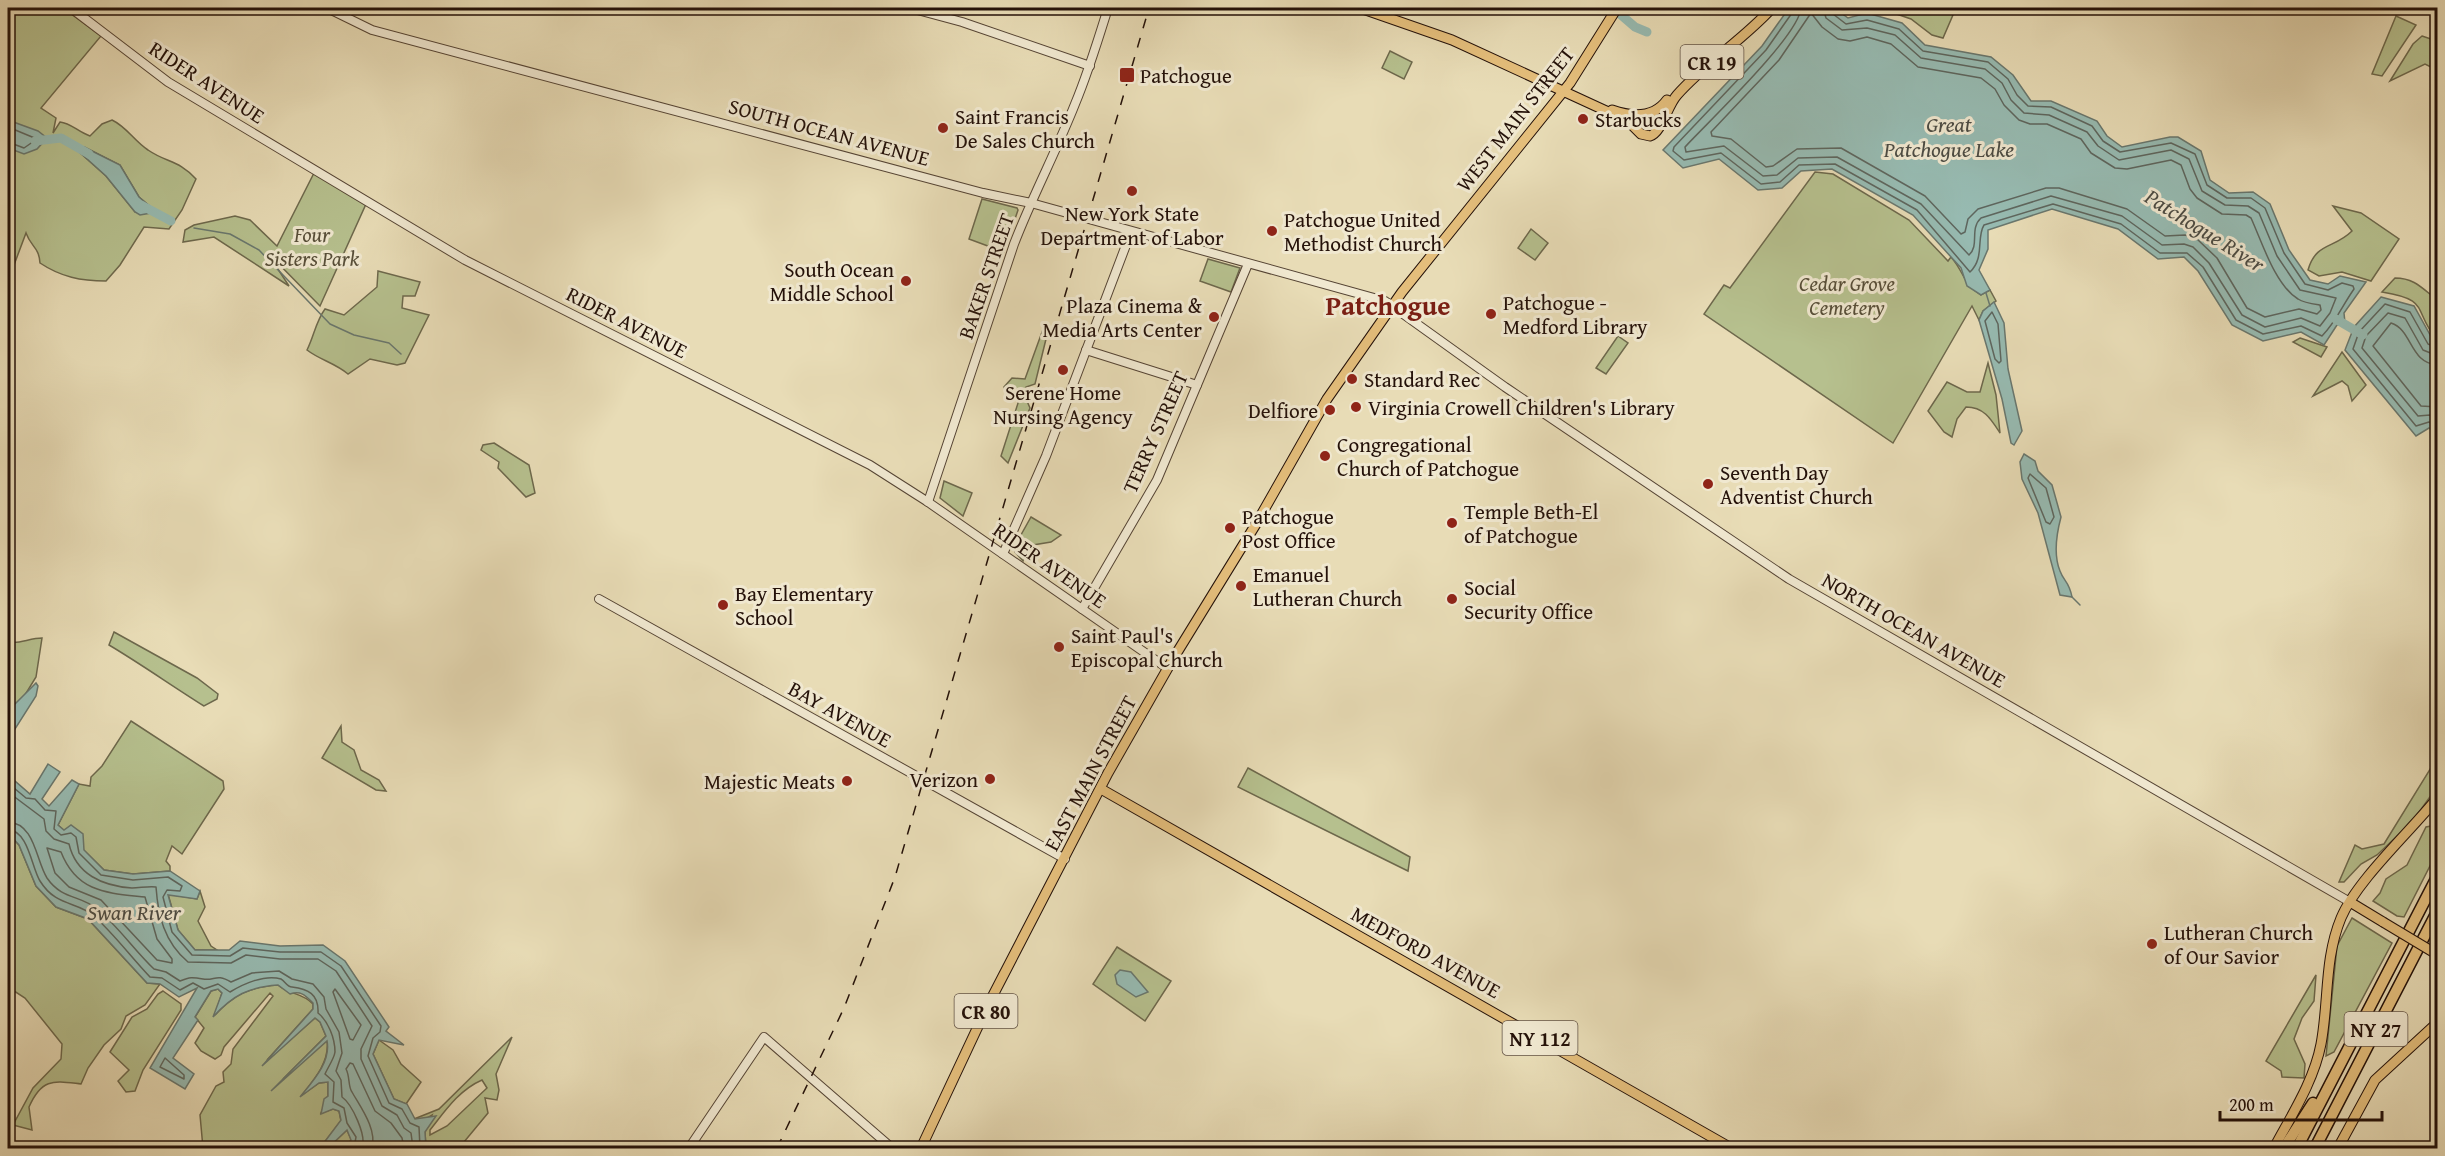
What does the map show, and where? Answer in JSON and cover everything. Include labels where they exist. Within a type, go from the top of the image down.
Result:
[{"type":"highway","name":"NY 27","points":[[2296,1149],[2438,875]]},
{"type":"highway","name":"NY 27","points":[[2316,1149],[2438,910]]},
{"type":"highway","points":[[2284,1149],[2345,1055]]},
{"type":"main road","points":[[1360,8],[1443,37],[1595,106],[1638,128],[1644,135],[1650,136],[1658,131],[1660,122],[1647,114],[1595,106]]},
{"type":"main road","name":"CR 19","points":[[1638,128],[1638,119],[1662,107],[1674,90],[1764,8]]},
{"type":"main road","name":"CR 19","points":[[1660,122],[1678,93],[1772,8]]},
{"type":"main road","name":"WEST MAIN STREET","points":[[1392,306],[1563,91],[1615,11]]},
{"type":"main road","name":"EAST MAIN STREET","points":[[921,1149],[989,1004],[1167,668],[1255,525],[1327,399],[1392,306]]},
{"type":"main road","name":"MEDFORD AVENUE","points":[[1101,789],[1731,1149]]},
{"type":"main road","points":[[2274,1149],[2311,1077],[2318,1056],[2332,949],[2340,920],[2350,902],[2438,797]]},
{"type":"main road","name":"NORTH OCEAN AVENUE","points":[[2350,902],[2438,955]]},
{"type":"main road","points":[[2338,1149],[2375,1080],[2438,1022]]},
{"type":"street","name":"RIDER AVENUE","points":[[71,8],[168,82],[465,260],[870,465],[928,502],[1167,668]]},
{"type":"street","name":"SOUTH OCEAN AVENUE","points":[[327,8],[372,30],[983,193],[1031,203],[1385,301],[1392,306]]},
{"type":"street","points":[[910,8],[962,22],[1090,66]]},
{"type":"street","name":"BAKER STREET","points":[[928,502],[1014,244],[1090,66],[1108,8]]},
{"type":"street","points":[[1003,554],[1046,456],[1131,232]]},
{"type":"street","name":"TERRY STREET","points":[[1082,609],[1157,480],[1248,264]]},
{"type":"street","name":"NORTH OCEAN AVENUE","points":[[1392,306],[1505,387],[1789,579],[2350,902]]},
{"type":"street","points":[[1086,350],[1197,385]]},
{"type":"street","name":"BAY AVENUE","points":[[599,599],[1065,859]]},
{"type":"street","points":[[689,1149],[765,1037],[892,1149]]},
{"type":"green space","points":[[8,8],[63,8],[101,36],[41,108],[56,118],[53,133],[60,122],[90,136],[102,124],[112,120],[148,150],[184,168],[196,179],[182,210],[169,229],[144,227],[120,265],[106,281],[72,277],[48,268],[40,263],[38,254],[26,233],[11,273],[8,271]],"holes":[[[84,147],[120,165],[139,197],[153,209],[135,212],[106,176],[77,150]]]},
{"type":"green space","points":[[1879,8],[1956,8],[1943,38],[1932,35],[1911,19]]},
{"type":"green space","points":[[2396,16],[2416,25],[2382,76],[2372,74]]},
{"type":"green space","points":[[2422,36],[2437,41],[2437,70],[2425,64],[2390,81],[2413,44]]},
{"type":"green space","points":[[1390,51],[1412,62],[1404,79],[1382,68]]},
{"type":"green space","name":"Cedar Grove Cemetery","points":[[1815,172],[1833,174],[1909,220],[1948,261],[1951,257],[1975,291],[1981,295],[1990,290],[1996,301],[1983,311],[1979,320],[1972,306],[1893,443],[1704,314],[1724,285],[1730,288]]},
{"type":"green space","name":"Four Sisters Park","points":[[314,173],[366,204],[320,306],[271,256],[273,252],[270,257],[289,286],[214,237],[183,242],[185,230],[194,225],[235,216],[250,220],[277,246]]},
{"type":"green space","points":[[982,199],[1018,210],[1004,252],[969,239]]},
{"type":"green space","points":[[2333,206],[2361,213],[2399,239],[2371,281],[2342,272],[2319,276],[2308,270],[2311,261],[2321,250],[2352,231]]},
{"type":"green space","points":[[1531,229],[1548,243],[1535,260],[1518,248]]},
{"type":"green space","points":[[1208,259],[1240,268],[1231,292],[1200,281]]},
{"type":"green space","points":[[378,271],[420,282],[415,296],[403,296],[402,308],[429,315],[405,363],[397,365],[370,359],[348,374],[307,350],[319,318],[325,309],[344,315],[377,287]]},
{"type":"green space","points":[[2395,278],[2419,285],[2431,295],[2432,307],[2437,315],[2437,340],[2414,303],[2397,295],[2382,292]]},
{"type":"green space","points":[[1042,332],[1046,339],[1035,384],[1026,387],[1024,394],[1030,408],[1008,463],[1001,456],[1019,400],[1007,394],[1004,387],[1012,378],[1025,379]]},
{"type":"green space","points":[[1618,336],[1628,343],[1606,374],[1596,368]]},
{"type":"green space","points":[[2300,338],[2327,347],[2321,357],[2293,342]]},
{"type":"green space","points":[[2342,352],[2366,385],[2352,401],[2348,386],[2342,381],[2313,396]]},
{"type":"green space","points":[[1988,363],[1996,395],[2000,433],[1982,412],[1966,407],[1957,419],[1952,437],[1944,432],[1928,411],[1947,382],[1967,392],[1980,392]]},
{"type":"green space","points":[[494,443],[529,465],[535,493],[526,497],[498,468],[499,462],[481,450],[483,445]]},
{"type":"green space","points":[[944,481],[972,493],[963,516],[940,498]]},
{"type":"green space","points":[[1031,517],[1061,535],[1051,542],[1027,546],[1023,561],[1015,552],[1017,542]]},
{"type":"green space","points":[[114,632],[197,678],[218,694],[217,699],[204,706],[109,645]]},
{"type":"green space","points":[[8,635],[11,642],[42,638],[36,677],[25,695],[8,711]]},
{"type":"green space","points":[[131,721],[223,781],[224,789],[182,854],[172,846],[166,861],[170,866],[170,871],[133,874],[104,870],[58,825],[79,784],[90,786],[91,777],[102,766]]},
{"type":"green space","points":[[341,726],[342,742],[354,750],[361,770],[379,780],[386,791],[376,790],[322,758]]},
{"type":"green space","points":[[2437,758],[2437,787],[2412,822],[2377,855],[2361,864],[2344,882],[2339,882],[2355,845],[2362,849],[2384,844]]},
{"type":"green space","points":[[1248,768],[1410,857],[1408,871],[1238,787]]},
{"type":"green space","points":[[2437,825],[2437,852],[2404,917],[2397,916],[2373,901],[2380,893],[2386,879],[2407,865],[2426,827]]},
{"type":"green space","points":[[8,833],[19,845],[36,886],[56,907],[88,919],[147,983],[160,984],[145,1005],[126,1016],[121,1029],[104,1045],[88,1068],[81,1084],[50,1083],[39,1090],[29,1107],[32,1130],[13,1125],[33,1088],[61,1059],[62,1044],[25,998],[8,987]]},
{"type":"green space","points":[[200,891],[205,907],[198,921],[211,946],[217,950],[195,950],[178,930],[168,894],[197,899]]},
{"type":"green space","points":[[2352,918],[2392,943],[2334,1052],[2326,1056],[2337,946]]},
{"type":"green space","points":[[1117,947],[1171,981],[1145,1021],[1093,984]]},
{"type":"green space","points":[[2316,975],[2314,1001],[2302,1018],[2294,1039],[2305,1064],[2304,1078],[2282,1077],[2281,1071],[2266,1061]]},
{"type":"green space","points":[[278,985],[309,1000],[313,1004],[313,1009],[267,1060],[315,1018],[320,1022],[326,1036],[283,1079],[327,1040],[324,1062],[302,1095],[319,1083],[328,1082],[328,1096],[321,1113],[333,1109],[339,1111],[341,1121],[320,1148],[203,1148],[200,1115],[216,1086],[224,1082],[223,1072],[231,1064],[233,1049],[273,996],[270,993],[224,1047],[221,1055],[215,1059],[201,1051],[195,1043],[204,1028],[195,1017],[211,991],[218,989],[222,993],[215,1015],[243,993]]},
{"type":"green space","points":[[163,991],[181,1004],[181,1010],[143,1070],[135,1091],[126,1092],[118,1081],[129,1070],[110,1052],[132,1017],[147,1009]]},
{"type":"green space","points":[[512,1037],[496,1074],[499,1090],[497,1100],[485,1098],[488,1113],[459,1148],[426,1148],[425,1132],[432,1115],[424,1120],[414,1119],[439,1109]],"holes":[[[482,1080],[487,1088],[447,1126],[430,1135],[430,1130],[466,1089]]]},
{"type":"green space","points":[[379,1040],[393,1050],[401,1064],[421,1082],[406,1104],[394,1099],[373,1054]]},
{"type":"green space","points":[[347,1130],[351,1139],[348,1147],[328,1148]]},
{"type":"water","name":"Great Patchogue Lake","points":[[1789,8],[1834,8],[1848,18],[1867,13],[1902,23],[1925,45],[1991,57],[2013,75],[2031,101],[2051,101],[2097,121],[2107,136],[2122,147],[2178,137],[2201,151],[2210,180],[2229,193],[2253,192],[2270,204],[2289,250],[2310,280],[2328,284],[2340,276],[2366,282],[2344,313],[2345,323],[2337,325],[2324,345],[2301,332],[2263,341],[2232,325],[2198,271],[2184,257],[2158,259],[2118,229],[2052,209],[1988,230],[1988,249],[1979,270],[1990,290],[1981,295],[1967,286],[1961,268],[1913,215],[1832,169],[1801,171],[1782,188],[1758,190],[1719,159],[1683,168],[1663,150],[1762,46]]},
{"type":"water","points":[[8,120],[38,131],[47,138],[37,149],[24,154],[8,148]]},
{"type":"water","points":[[84,147],[120,165],[139,197],[153,209],[151,213],[140,215],[135,212],[106,176],[77,150]]},
{"type":"water","points":[[2381,297],[2414,306],[2437,344],[2437,434],[2429,428],[2416,436],[2345,350],[2354,327]]},
{"type":"water","points":[[1994,302],[2004,323],[2008,369],[2022,431],[2014,445],[2011,443],[2002,399],[1979,320],[1983,311]]},
{"type":"water","points":[[2024,454],[2035,461],[2038,471],[2052,485],[2061,517],[2056,543],[2058,564],[2072,597],[2060,595],[2038,513],[2022,479],[2020,462]]},
{"type":"water","points":[[36,683],[38,686],[36,696],[8,740],[8,711]]},
{"type":"water","name":"Swan River","points":[[48,764],[60,772],[42,799],[49,806],[72,780],[79,784],[58,825],[64,830],[71,825],[83,834],[84,850],[104,870],[133,874],[170,871],[200,891],[197,899],[168,895],[178,930],[195,950],[229,950],[240,941],[280,946],[323,945],[345,961],[389,1027],[386,1031],[404,1045],[379,1040],[373,1054],[394,1099],[407,1104],[415,1119],[436,1116],[425,1132],[426,1148],[341,1148],[348,1147],[351,1140],[347,1130],[328,1148],[320,1148],[341,1120],[339,1111],[333,1109],[321,1114],[324,1099],[328,1096],[328,1082],[319,1083],[300,1097],[324,1064],[328,1049],[327,1041],[271,1091],[326,1036],[320,1022],[315,1018],[262,1066],[313,1009],[313,1003],[306,996],[300,993],[290,994],[278,985],[242,993],[213,1017],[222,993],[218,989],[211,991],[195,1017],[198,1020],[173,1058],[194,1074],[185,1089],[150,1068],[197,988],[179,997],[160,984],[147,983],[88,919],[56,907],[36,886],[19,845],[8,833],[8,775],[30,794]]},
{"type":"water","points":[[1120,970],[1131,972],[1148,992],[1136,997],[1117,984],[1115,975]]},
{"type":"waterway","name":"Patchogue River","points":[[1613,8],[1635,27],[1647,32]]},
{"type":"waterway","points":[[35,141],[61,138],[89,154]]},
{"type":"waterway","points":[[141,205],[171,221]]},
{"type":"waterway","points":[[194,228],[230,234],[259,250],[330,324],[354,335],[389,343],[401,354]]},
{"type":"waterway","points":[[1986,293],[1990,306]]},
{"type":"waterway","name":"Patchogue River","points":[[2334,318],[2363,335]]},
{"type":"waterway","points":[[2072,597],[2080,605]]},
{"type":"railway","points":[[777,1148],[844,1008],[895,877],[1149,8]]},
{"type":"place","name":"Patchogue","points":[[1127,75]]},
{"type":"place","name":"Starbucks","points":[[1583,119]]},
{"type":"place","name":"Saint Francis De Sales Church","points":[[943,128]]},
{"type":"place","name":"New York State Department of Labor","points":[[1132,191]]},
{"type":"place","name":"Patchogue United Methodist Church","points":[[1272,231]]},
{"type":"place","name":"South Ocean Middle School","points":[[906,281]]},
{"type":"place","name":"Patchogue - Medford Library","points":[[1491,314]]},
{"type":"place","name":"Plaza Cinema & Media Arts Center","points":[[1214,317]]},
{"type":"place","name":"Serene Home Nursing Agency","points":[[1063,370]]},
{"type":"place","name":"Standard Rec","points":[[1352,379]]},
{"type":"place","name":"Virginia Crowell Children's Library","points":[[1356,407]]},
{"type":"place","name":"Delfiore","points":[[1330,410]]},
{"type":"place","name":"Congregational Church of Patchogue","points":[[1325,456]]},
{"type":"place","name":"Seventh Day Adventist Church","points":[[1708,484]]},
{"type":"place","name":"Temple Beth-El of Patchogue","points":[[1452,523]]},
{"type":"place","name":"Patchogue Post Office","points":[[1230,528]]},
{"type":"place","name":"Emanuel Lutheran Church","points":[[1241,586]]},
{"type":"place","name":"Social Security Office","points":[[1452,599]]},
{"type":"place","name":"Bay Elementary School","points":[[723,605]]},
{"type":"place","name":"Saint Paul's Episcopal Church","points":[[1059,647]]},
{"type":"place","name":"Verizon","points":[[990,779]]},
{"type":"place","name":"Majestic Meats","points":[[847,781]]},
{"type":"place","name":"Lutheran Church of Our Savior","points":[[2152,944]]},
{"type":"district","name":"Patchogue","points":[[1388,305]]}]
